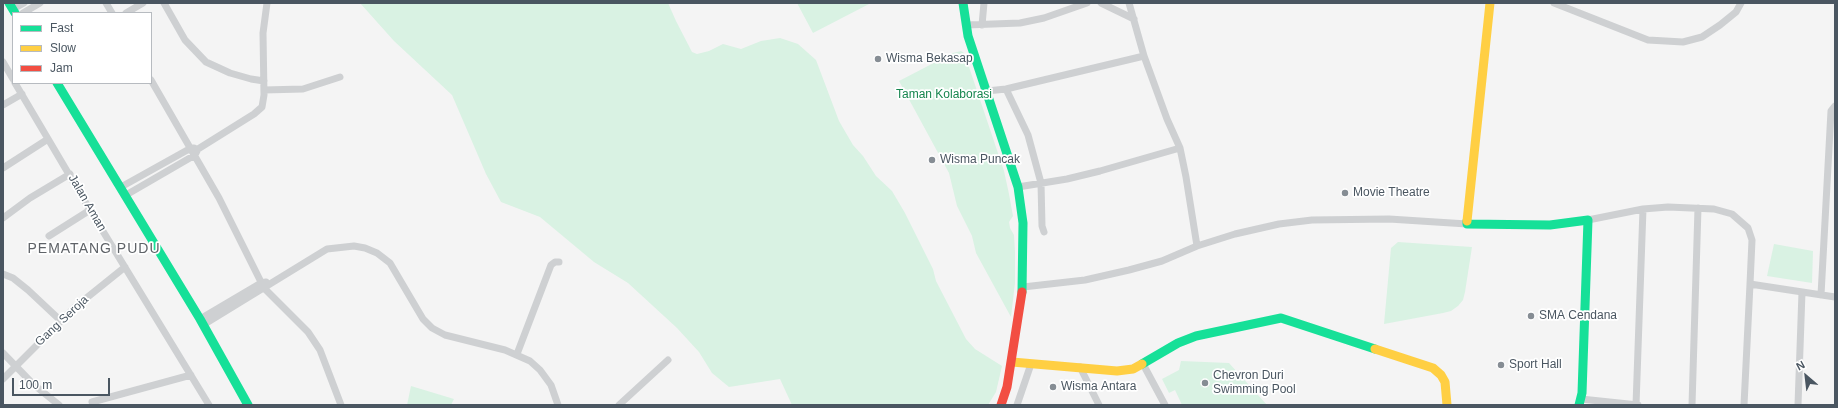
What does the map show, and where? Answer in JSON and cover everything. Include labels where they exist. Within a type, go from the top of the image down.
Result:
[{"type":"street","points":[[13,8],[24,3]]},
{"type":"street","points":[[25,12],[40,3]]},
{"type":"street","points":[[106,3],[111,12]]},
{"type":"street","points":[[128,12],[143,3]]},
{"type":"street","points":[[164,3],[186,40],[206,62],[230,74],[264,81]]},
{"type":"street","points":[[123,191],[195,150],[262,107],[264,90],[263,33],[267,3]]},
{"type":"street","points":[[963,3],[966,25],[1018,187],[1023,223],[1023,287],[1012,362],[1007,387],[1001,405]]},
{"type":"street","points":[[982,25],[984,3]]},
{"type":"street","points":[[966,25],[1010,24],[1038,19],[1087,3]]},
{"type":"street","points":[[1101,3],[1134,20]]},
{"type":"street","points":[[1129,3],[1144,56],[1167,119],[1180,148],[1197,246]]},
{"type":"street","points":[[1467,224],[1490,3]]},
{"type":"street","points":[[1556,3],[1648,40],[1683,42],[1702,37],[1720,25],[1736,12],[1741,3]]},
{"type":"street","points":[[987,91],[1006,88],[1144,56]]},
{"type":"street","points":[[3,62],[12,77]]},
{"type":"street","points":[[264,90],[304,89],[340,78]]},
{"type":"street","points":[[152,82],[195,150],[263,285],[299,322],[320,350],[328,367],[341,405]]},
{"type":"street","name":"Jalan Aman","points":[[16,84],[90,210],[209,405]]},
{"type":"street","points":[[58,84],[201,322],[248,405]]},
{"type":"street","points":[[1006,88],[1028,135],[1041,184],[1042,221],[1044,232]]},
{"type":"street","points":[[3,105],[22,94]]},
{"type":"street","points":[[1821,295],[1832,112],[1835,106]]},
{"type":"street","points":[[3,168],[48,139]]},
{"type":"street","points":[[1018,187],[1041,184],[1100,171],[1180,148]]},
{"type":"street","points":[[3,218],[30,198],[70,174]]},
{"type":"street","points":[[1023,287],[1085,280],[1129,270],[1162,261],[1197,246],[1235,234],[1279,224],[1312,220],[1389,219],[1467,224],[1550,225],[1588,220],[1643,209],[1668,207],[1714,209],[1732,214],[1748,228],[1752,240],[1744,405]]},
{"type":"street","points":[[1692,405],[1698,208]]},
{"type":"street","points":[[1588,220],[1580,402],[1637,405],[1643,209]]},
{"type":"street","points":[[49,236],[90,210]]},
{"type":"street","points":[[201,322],[327,249],[347,246],[364,248],[377,253],[390,263],[423,319],[432,328],[445,335],[505,350],[530,361],[540,370],[551,385],[558,405]]},
{"type":"street","points":[[517,354],[551,265],[555,262],[559,262]]},
{"type":"street","name":"Gang Seroja","points":[[3,379],[61,321],[125,267]]},
{"type":"street","points":[[3,274],[13,278],[28,290],[61,321]]},
{"type":"street","points":[[1750,284],[1835,296]]},
{"type":"street","points":[[1798,405],[1802,292]]},
{"type":"street","points":[[1012,362],[1117,371],[1132,369],[1178,343],[1196,336],[1281,318],[1433,368],[1441,375],[1445,382],[1447,405]]},
{"type":"street","points":[[3,353],[33,384],[59,405]]},
{"type":"street","points":[[619,405],[668,360]]},
{"type":"street","points":[[1017,405],[1031,364]]},
{"type":"street","points":[[1143,364],[1165,405]]},
{"type":"street","points":[[1080,367],[1099,405]]},
{"type":"street","points":[[92,402],[192,375]]},
{"type":"green space","points":[[360,3],[668,3],[692,52],[697,54],[709,51],[723,44],[741,49],[761,41],[780,38],[798,44],[816,60],[839,121],[853,145],[863,156],[876,176],[892,191],[905,213],[933,269],[936,281],[966,339],[975,349],[1002,366],[996,392],[988,405],[792,405],[780,379],[729,387],[712,373],[699,352],[677,328],[628,283],[594,262],[540,217],[501,202],[486,174],[452,95],[394,41]]},
{"type":"green space","points":[[797,3],[871,3],[813,33]]},
{"type":"green space","name":"Taman Kolaborasi","points":[[961,51],[964,53],[966,58],[1004,171],[1009,194],[1013,216],[1009,222],[1010,228],[1014,235],[1015,252],[1015,283],[1011,317],[976,253],[972,236],[957,206],[949,173],[899,81],[953,53]]},
{"type":"green space","points":[[1398,242],[1472,247],[1465,292],[1463,300],[1458,306],[1451,311],[1443,313],[1384,324],[1391,248]]},
{"type":"green space","points":[[1774,244],[1813,251],[1812,283],[1767,276]]},
{"type":"green space","name":"Chevron Duri Swimming Pool","points":[[1181,361],[1229,363],[1267,405],[1182,405],[1175,390],[1169,393],[1162,379],[1179,370]]},
{"type":"green space","points":[[411,386],[454,399],[451,405],[407,405]]},
{"type":"traffic: fast","points":[[9,3],[14,12]]},
{"type":"traffic: fast","points":[[963,3],[968,36],[1018,187],[1023,223],[1022,292]]},
{"type":"traffic: fast","points":[[58,84],[200,319],[248,405]]},
{"type":"traffic: fast","points":[[1467,221],[1467,224],[1550,225],[1588,220],[1582,393],[1579,405]]},
{"type":"traffic: fast","points":[[1142,364],[1178,343],[1196,336],[1281,318],[1375,349]]},
{"type":"traffic: slow","points":[[1467,221],[1490,3]]},
{"type":"traffic: slow","points":[[1375,349],[1433,368],[1441,375],[1445,382],[1447,405]]},
{"type":"traffic: slow","points":[[1012,362],[1117,371],[1133,369],[1142,364]]},
{"type":"traffic: jam","points":[[1001,405],[1007,387],[1022,292]]},
{"type":"place","name":"Wisma Bekasap","points":[[878,59]]},
{"type":"place","name":"Wisma Puncak","points":[[932,160]]},
{"type":"place","name":"Movie Theatre","points":[[1345,193]]},
{"type":"place","name":"SMA Cendana","points":[[1531,316]]},
{"type":"place","name":"Sport Hall","points":[[1501,365]]},
{"type":"place","name":"Chevron Duri Swimming Pool","points":[[1205,383]]},
{"type":"place","name":"Wisma Antara","points":[[1053,387]]},
{"type":"district","name":"PEMATANG PUDU","points":[[94,249]]}]
